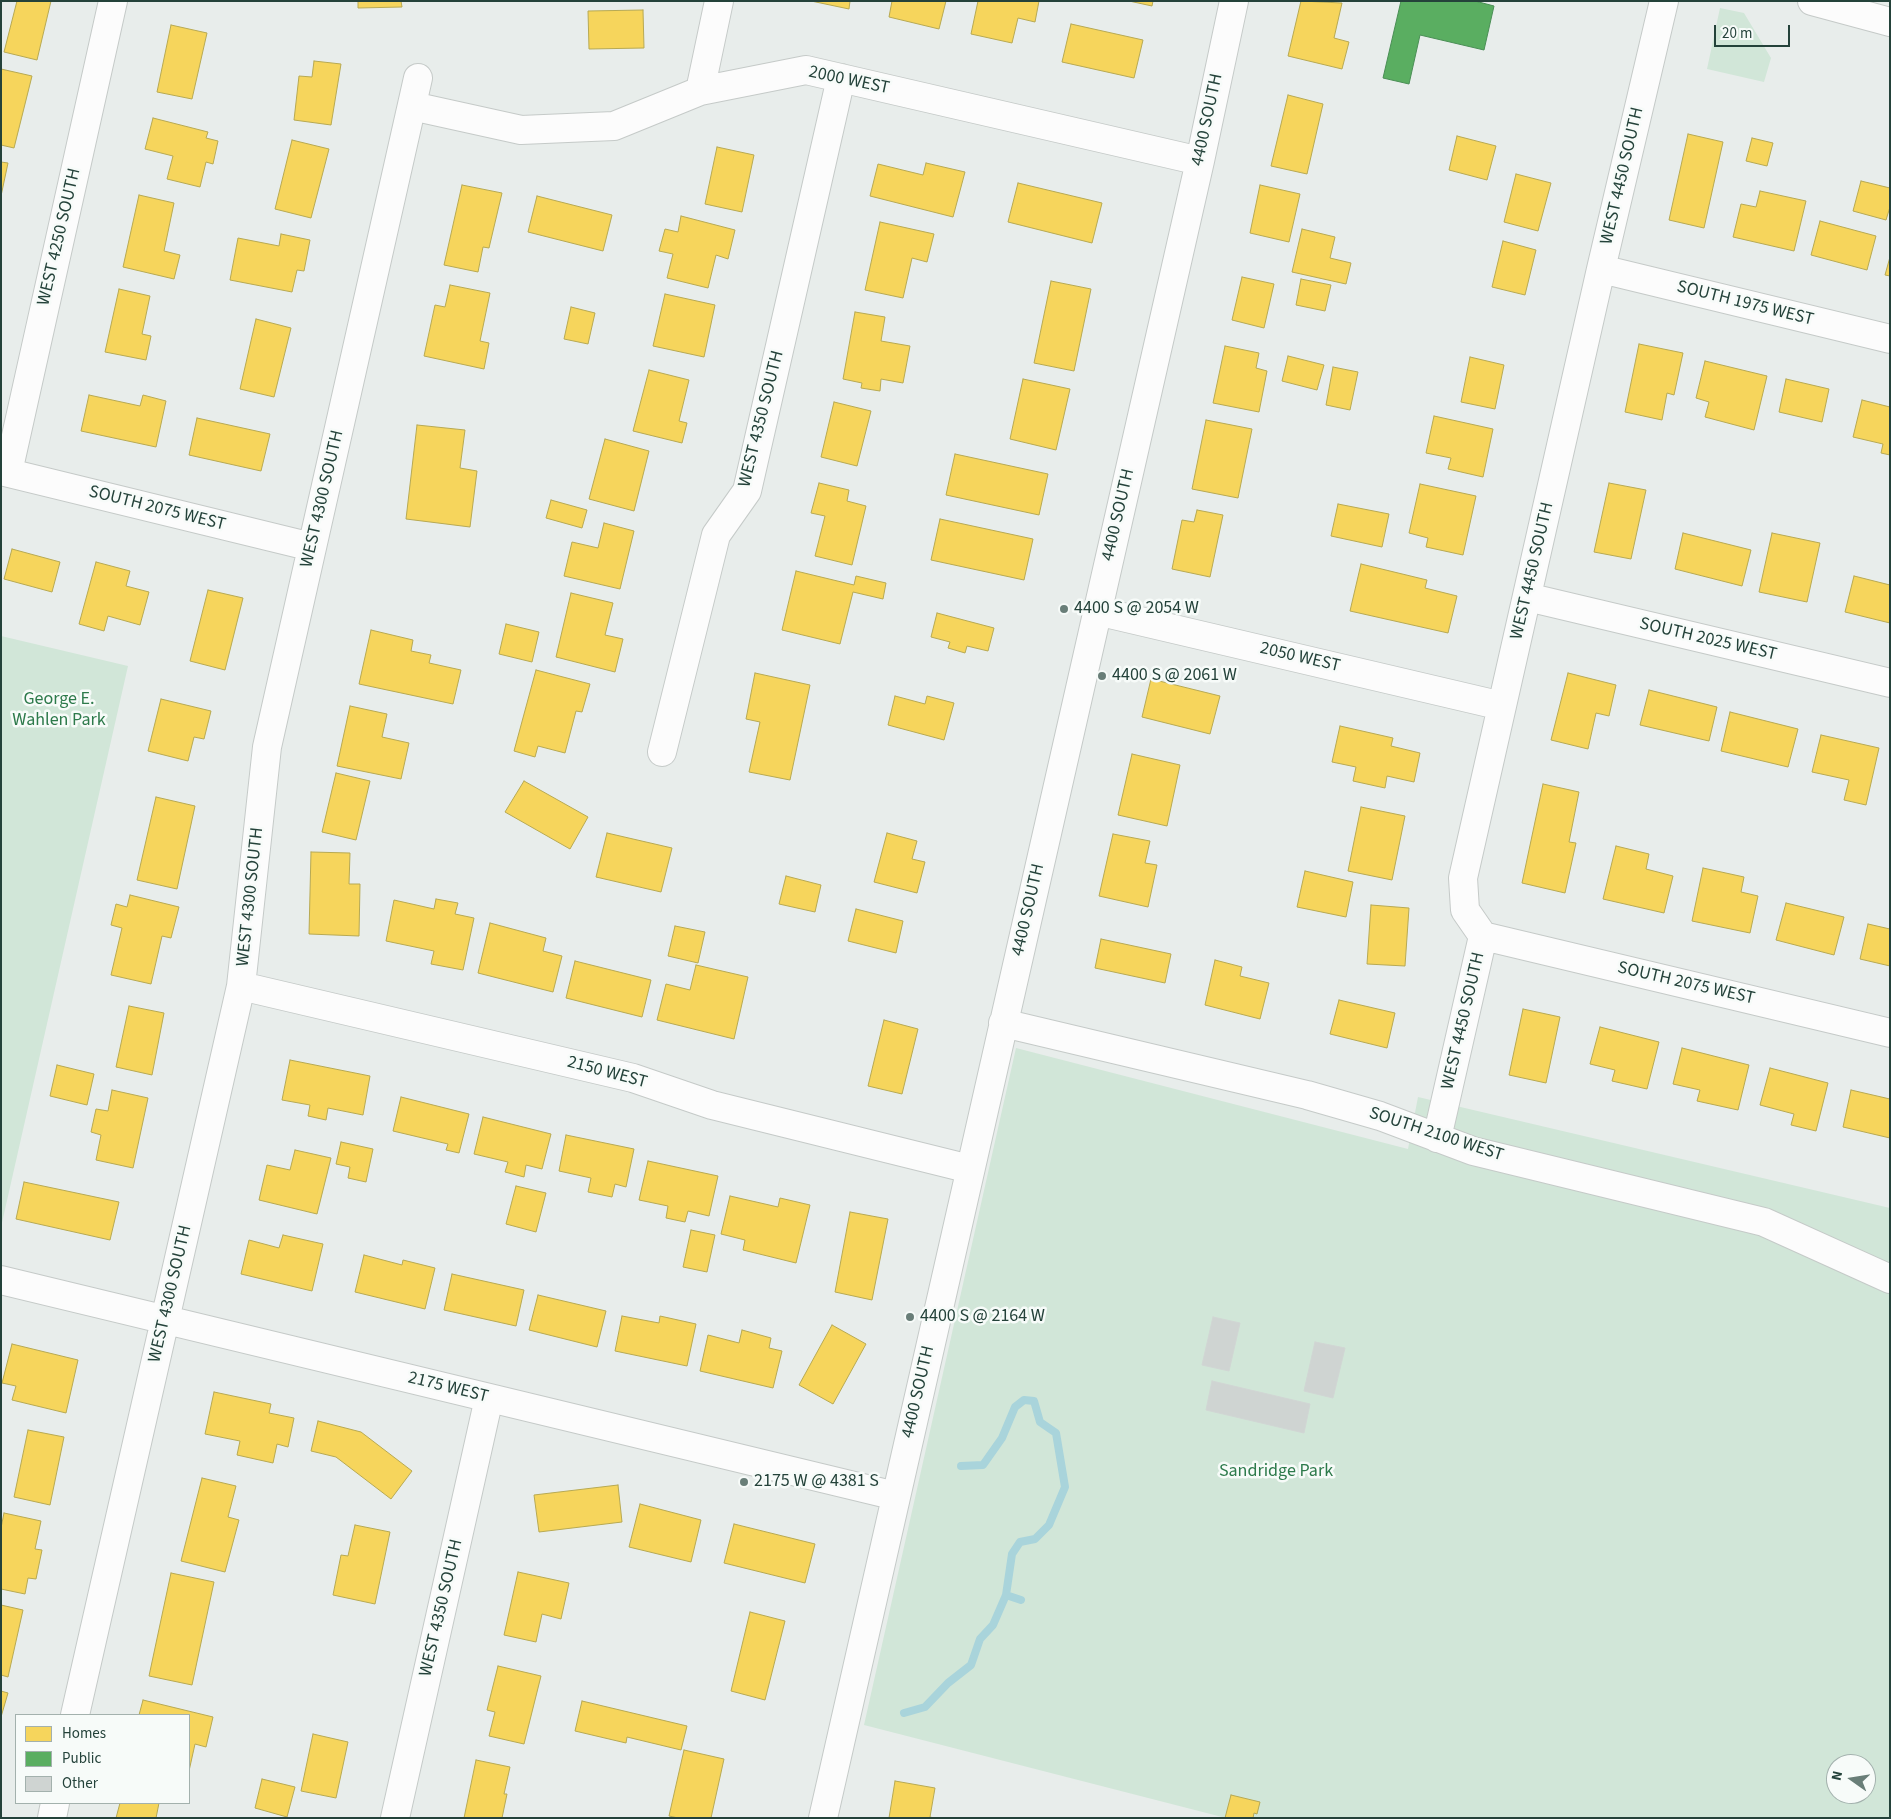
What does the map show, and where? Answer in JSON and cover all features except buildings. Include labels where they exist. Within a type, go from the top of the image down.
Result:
[{"type":"street","name":"WEST 4250 SOUTH","points":[[4,472],[113,1]]},
{"type":"street","points":[[700,91],[719,1]]},
{"type":"street","name":"4400 SOUTH","points":[[823,1818],[1200,161],[1234,1]]},
{"type":"street","name":"WEST 4450 SOUTH","points":[[1438,1138],[1483,936],[1465,910],[1463,878],[1601,269],[1664,1]]},
{"type":"street","points":[[1812,1],[1890,22]]},
{"type":"street","name":"2000 WEST","points":[[412,106],[521,130],[614,126],[700,91],[806,70],[1200,161]]},
{"type":"street","name":"WEST 4300 SOUTH","points":[[75,1714],[241,986],[267,747],[418,78]]},
{"type":"street","name":"WEST 4350 SOUTH","points":[[662,752],[716,535],[747,491],[841,78]]},
{"type":"street","name":"SOUTH 1975 WEST","points":[[1601,269],[1890,339]]},
{"type":"street","name":"SOUTH 2075 WEST","points":[[4,472],[312,547]]},
{"type":"street","name":"SOUTH 2025 WEST","points":[[1527,597],[1890,682]]},
{"type":"street","name":"2050 WEST","points":[[1097,611],[1502,706]]},
{"type":"street","name":"SOUTH 2075 WEST","points":[[1483,936],[1890,1033]]},
{"type":"street","name":"2150 WEST","points":[[241,986],[633,1078],[712,1105],[970,1169]]},
{"type":"street","name":"SOUTH 2100 WEST","points":[[1004,1023],[1307,1095],[1380,1116],[1473,1152],[1764,1222],[1890,1279]]},
{"type":"street","name":"2175 WEST","points":[[1,1280],[896,1496]]},
{"type":"street","name":"WEST 4350 SOUTH","points":[[395,1818],[489,1398]]},
{"type":"street","points":[[52,1818],[56,1804]]},
{"type":"green space","points":[[1720,8],[1744,13],[1771,58],[1764,82],[1707,69]]},
{"type":"green space","name":"George E. Wahlen Park","points":[[1,636],[128,666],[1,1227]]},
{"type":"green space","name":"Sandridge Park","points":[[1016,1048],[1408,1149],[1418,1097],[1890,1208],[1890,1818],[1226,1818],[864,1725]]},
{"type":"waterway","points":[[961,1466],[983,1465],[1002,1438],[1015,1407],[1024,1400],[1034,1401],[1040,1422],[1056,1433],[1065,1487],[1049,1525],[1035,1539],[1020,1542],[1012,1554],[1006,1595],[1021,1600]]},
{"type":"waterway","points":[[904,1713],[925,1707],[948,1683],[971,1665],[980,1639],[993,1625],[1006,1595]]},
{"type":"place","name":"4400 S @ 2054 W","points":[[1064,609]]},
{"type":"place","name":"4400 S @ 2061 W","points":[[1102,676]]},
{"type":"place","name":"4400 S @ 2164 W","points":[[910,1317]]},
{"type":"place","name":"2175 W @ 4381 S","points":[[744,1482]]}]
